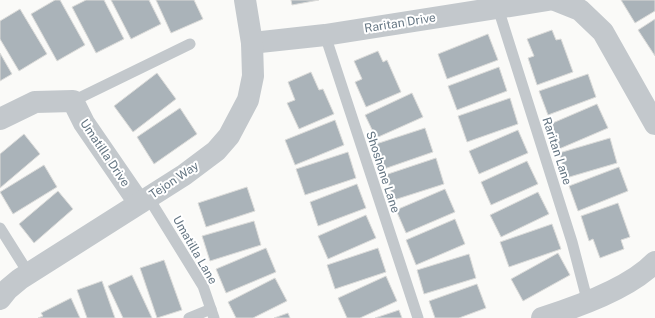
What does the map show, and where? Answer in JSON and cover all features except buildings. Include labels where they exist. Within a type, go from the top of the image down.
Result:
[{"type":"street","name":"Tejon Way","points":[[0,299],[8,289],[29,274],[190,171],[216,151],[229,136],[248,100],[253,76],[252,43],[245,0]]},
{"type":"street","name":"Raritan Drive","points":[[252,43],[324,35],[548,0]]},
{"type":"street","points":[[555,0],[580,10],[603,32],[655,124]]},
{"type":"street","points":[[0,119],[35,102],[73,101]]},
{"type":"street","name":"Umatilla Drive","points":[[73,101],[84,123],[143,200]]},
{"type":"street","points":[[542,318],[588,303],[646,271],[655,262]]},
{"type":"lane","name":"Raritan Lane","points":[[498,8],[572,242],[588,303]]},
{"type":"lane","name":"Shoshone Lane","points":[[324,35],[418,318]]},
{"type":"lane","points":[[73,101],[190,44]]},
{"type":"lane","name":"Umatilla Lane","points":[[143,200],[203,286],[212,314]]},
{"type":"lane","points":[[0,228],[29,274]]},
{"type":"lane","points":[[189,318],[212,314]]}]
